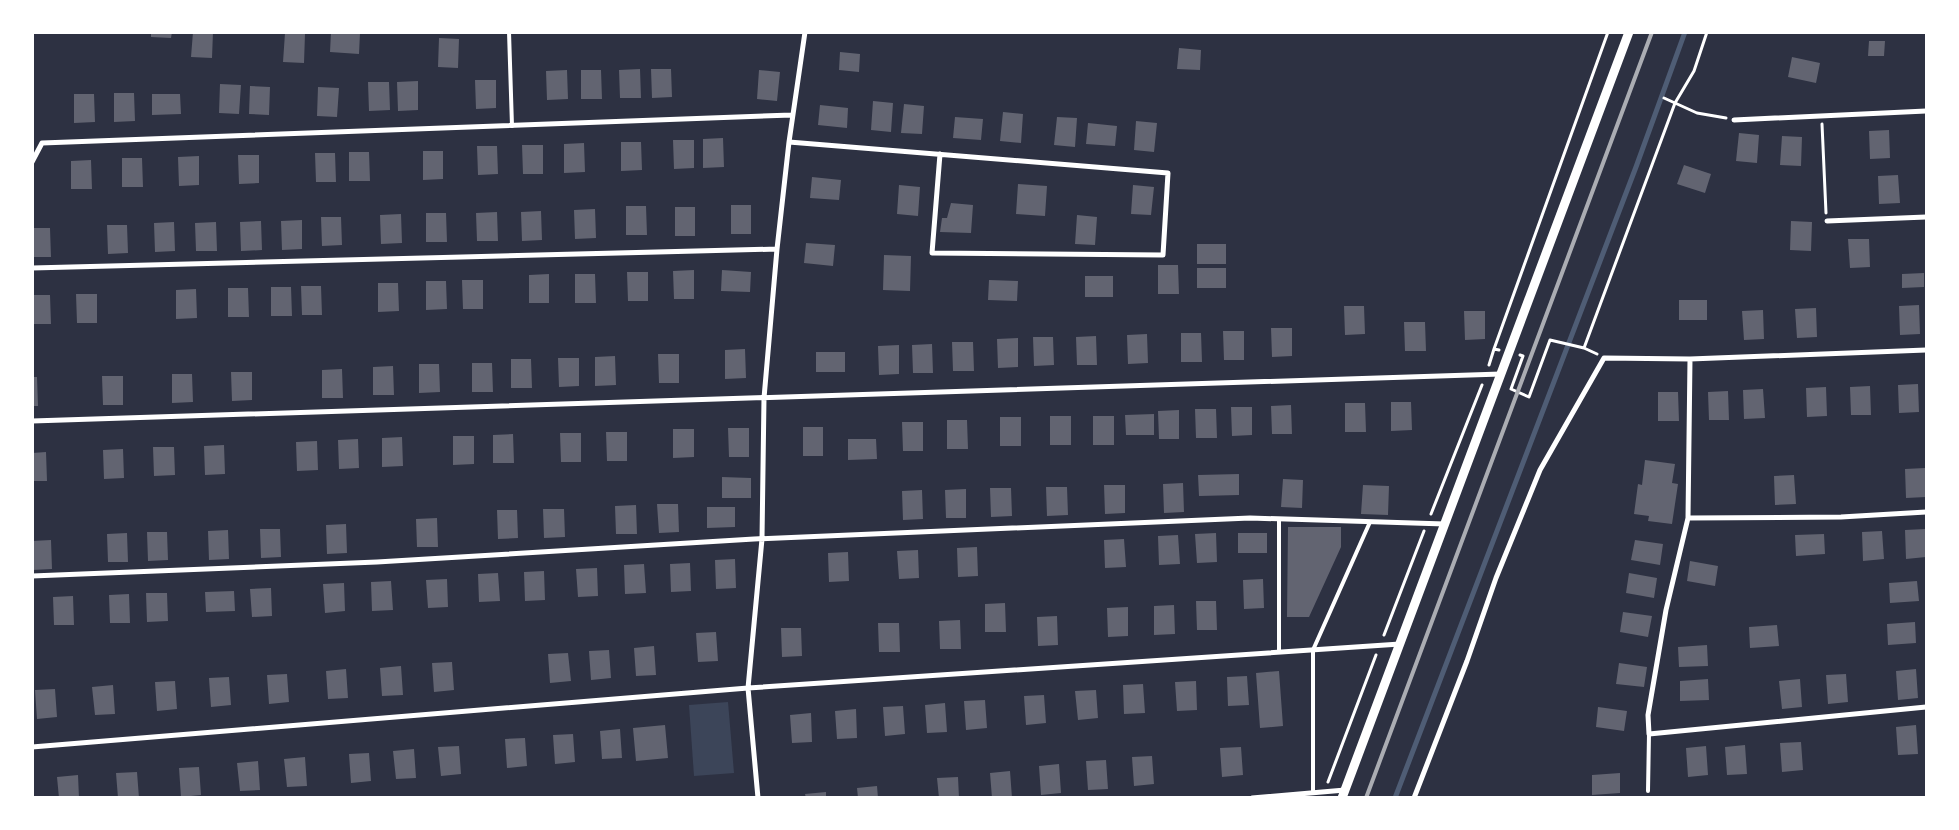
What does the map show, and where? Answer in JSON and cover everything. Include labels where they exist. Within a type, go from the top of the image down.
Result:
[{"type":"street","points":[[758,798],[748,688],[762,539],[764,398],[777,249],[792,115],[805,32]]},
{"type":"street","points":[[1252,798],[1313,792],[1344,794],[1629,32]]},
{"type":"street","points":[[1734,120],[1926,111]]},
{"type":"street","points":[[32,162],[42,143],[792,115]]},
{"type":"street","points":[[789,142],[940,154],[1168,173],[1163,255],[932,253],[940,154]]},
{"type":"street","points":[[1827,221],[1926,218]]},
{"type":"street","points":[[32,268],[777,249]]},
{"type":"street","points":[[1414,798],[1467,661],[1496,578],[1540,470],[1604,358],[1690,358],[1926,350]]},
{"type":"street","points":[[1690,358],[1688,518],[1664,620],[1648,715],[1649,734],[1926,707]]},
{"type":"street","points":[[32,421],[1501,374]]},
{"type":"street","points":[[1688,518],[1841,517],[1926,512]]},
{"type":"street","points":[[32,576],[377,562],[762,539],[1250,518],[1445,524]]},
{"type":"street","points":[[32,747],[748,688],[1400,644]]},
{"type":"lane","points":[[509,32],[512,126]]},
{"type":"lane","points":[[1278,652],[1279,519]]},
{"type":"lane","points":[[1313,792],[1313,650],[1370,522]]},
{"type":"lane","points":[[1648,791],[1649,734]]},
{"type":"path","points":[[1325,792],[1380,645],[1486,374],[1608,32]]},
{"type":"path","points":[[1584,348],[1675,103],[1694,71],[1707,32]]},
{"type":"path","points":[[1664,98],[1697,113],[1734,120]]},
{"type":"path","points":[[1821,115],[1827,221]]},
{"type":"path","points":[[1494,349],[1524,356],[1511,389],[1529,397],[1550,340],[1584,348],[1604,358]]},
{"type":"shaded area","points":[[728,702],[734,773],[694,776],[689,705]]},
{"type":"building","points":[[151,32],[172,32],[171,38],[151,37]]},
{"type":"building","points":[[193,32],[213,32],[212,58],[191,57]]},
{"type":"building","points":[[331,32],[360,33],[359,54],[330,52]]},
{"type":"building","points":[[285,33],[305,34],[304,63],[283,62]]},
{"type":"building","points":[[439,38],[459,39],[458,68],[438,67]]},
{"type":"building","points":[[1869,41],[1885,41],[1884,56],[1868,56]]},
{"type":"building","points":[[1179,48],[1201,50],[1200,70],[1177,69]]},
{"type":"building","points":[[840,52],[860,54],[859,72],[839,70]]},
{"type":"building","points":[[1792,57],[1820,63],[1816,83],[1788,77]]},
{"type":"building","points":[[640,69],[641,98],[620,98],[619,70]]},
{"type":"building","points":[[651,69],[671,69],[672,97],[652,98]]},
{"type":"building","points":[[567,70],[568,99],[547,100],[546,71]]},
{"type":"building","points":[[581,70],[601,70],[602,99],[581,99]]},
{"type":"building","points":[[759,70],[780,72],[777,101],[757,99]]},
{"type":"building","points":[[475,80],[496,80],[496,108],[476,109]]},
{"type":"building","points":[[418,81],[418,110],[398,111],[397,82]]},
{"type":"building","points":[[368,82],[389,82],[390,110],[369,111]]},
{"type":"building","points":[[220,84],[241,85],[239,114],[219,113]]},
{"type":"building","points":[[250,86],[270,87],[269,115],[249,114]]},
{"type":"building","points":[[318,87],[339,88],[337,117],[317,116]]},
{"type":"building","points":[[114,93],[134,93],[135,121],[114,122]]},
{"type":"building","points":[[74,94],[94,94],[95,122],[74,123]]},
{"type":"building","points":[[152,94],[180,94],[181,114],[152,115]]},
{"type":"building","points":[[873,101],[893,103],[891,132],[871,130]]},
{"type":"building","points":[[904,104],[924,106],[922,134],[901,133]]},
{"type":"building","points":[[820,105],[848,108],[847,128],[818,125]]},
{"type":"building","points":[[1003,112],[1023,114],[1021,143],[1000,141]]},
{"type":"building","points":[[955,117],[983,119],[981,140],[953,138]]},
{"type":"building","points":[[1057,117],[1077,118],[1075,147],[1054,145]]},
{"type":"building","points":[[1136,121],[1157,123],[1154,152],[1134,150]]},
{"type":"building","points":[[1088,123],[1117,126],[1115,146],[1086,144]]},
{"type":"building","points":[[1889,130],[1890,158],[1870,159],[1869,131]]},
{"type":"building","points":[[1739,133],[1759,135],[1757,163],[1736,161]]},
{"type":"building","points":[[1782,136],[1802,137],[1801,166],[1780,165]]},
{"type":"building","points":[[723,138],[724,167],[703,168],[703,139]]},
{"type":"building","points":[[673,140],[694,140],[694,168],[674,169]]},
{"type":"building","points":[[621,142],[641,142],[642,170],[621,171]]},
{"type":"building","points":[[584,143],[585,172],[564,173],[564,144]]},
{"type":"building","points":[[522,145],[543,145],[543,174],[523,174]]},
{"type":"building","points":[[477,146],[497,146],[498,174],[478,175]]},
{"type":"building","points":[[423,151],[443,151],[443,179],[423,180]]},
{"type":"building","points":[[349,152],[369,152],[370,181],[349,181]]},
{"type":"building","points":[[315,153],[335,153],[336,182],[316,182]]},
{"type":"building","points":[[238,155],[259,155],[259,183],[239,184]]},
{"type":"building","points":[[199,156],[199,185],[179,186],[178,157]]},
{"type":"building","points":[[122,158],[142,158],[143,187],[122,187]]},
{"type":"building","points":[[91,160],[92,189],[71,189],[71,161]]},
{"type":"building","points":[[1684,165],[1711,174],[1705,193],[1677,184]]},
{"type":"building","points":[[1898,175],[1900,203],[1879,204],[1878,176]]},
{"type":"building","points":[[812,177],[841,180],[839,200],[810,198]]},
{"type":"building","points":[[1018,184],[1047,186],[1045,216],[1016,214]]},
{"type":"building","points":[[899,185],[920,187],[918,216],[897,214]]},
{"type":"building","points":[[1133,185],[1154,187],[1151,215],[1131,214]]},
{"type":"building","points":[[951,203],[973,205],[971,233],[940,232],[942,218],[947,218]]},
{"type":"building","points":[[731,205],[751,205],[751,234],[731,234]]},
{"type":"building","points":[[626,206],[646,206],[647,235],[626,235]]},
{"type":"building","points":[[675,207],[695,207],[695,236],[675,236]]},
{"type":"building","points":[[595,209],[596,238],[575,239],[574,210]]},
{"type":"building","points":[[541,211],[542,240],[522,241],[521,212]]},
{"type":"building","points":[[497,212],[498,241],[477,241],[476,213]]},
{"type":"building","points":[[426,213],[446,213],[447,242],[426,242]]},
{"type":"building","points":[[401,214],[402,243],[381,244],[380,215]]},
{"type":"building","points":[[1077,215],[1097,217],[1095,245],[1075,244]]},
{"type":"building","points":[[321,217],[341,217],[342,245],[322,246]]},
{"type":"building","points":[[302,220],[302,249],[282,250],[281,221]]},
{"type":"building","points":[[261,221],[262,250],[241,251],[240,222]]},
{"type":"building","points":[[1791,221],[1812,222],[1811,251],[1790,250]]},
{"type":"building","points":[[174,222],[175,251],[155,252],[154,223]]},
{"type":"building","points":[[216,222],[217,251],[196,251],[195,223]]},
{"type":"building","points":[[107,225],[127,225],[128,253],[108,254]]},
{"type":"building","points":[[32,228],[50,228],[51,257],[32,257]]},
{"type":"building","points":[[1848,239],[1869,239],[1870,267],[1850,268]]},
{"type":"building","points":[[806,243],[835,245],[833,266],[804,263]]},
{"type":"building","points":[[1197,244],[1226,244],[1226,264],[1197,264]]},
{"type":"building","points":[[884,255],[911,256],[910,291],[883,290]]},
{"type":"building","points":[[1158,265],[1178,265],[1179,294],[1158,294]]},
{"type":"building","points":[[1197,268],[1226,268],[1226,288],[1197,288]]},
{"type":"building","points":[[694,270],[694,299],[674,299],[673,271]]},
{"type":"building","points":[[722,270],[751,272],[750,292],[721,291]]},
{"type":"building","points":[[627,272],[648,272],[648,301],[628,301]]},
{"type":"building","points":[[1924,273],[1924,287],[1902,288],[1902,274]]},
{"type":"building","points":[[549,274],[549,303],[529,303],[529,275]]},
{"type":"building","points":[[575,274],[595,274],[596,303],[575,303]]},
{"type":"building","points":[[1085,276],[1113,276],[1113,297],[1085,297]]},
{"type":"building","points":[[462,280],[483,280],[483,309],[463,309]]},
{"type":"building","points":[[989,280],[1018,281],[1017,301],[988,300]]},
{"type":"building","points":[[426,281],[446,281],[447,309],[426,310]]},
{"type":"building","points":[[378,283],[398,283],[399,311],[378,312]]},
{"type":"building","points":[[301,286],[321,286],[322,315],[302,315]]},
{"type":"building","points":[[271,287],[291,287],[292,316],[271,316]]},
{"type":"building","points":[[228,288],[248,288],[249,317],[228,317]]},
{"type":"building","points":[[196,289],[197,318],[176,319],[176,290]]},
{"type":"building","points":[[76,294],[97,294],[97,323],[77,323]]},
{"type":"building","points":[[32,295],[50,295],[51,324],[32,324]]},
{"type":"building","points":[[1679,300],[1707,300],[1707,320],[1679,320]]},
{"type":"building","points":[[1919,305],[1920,334],[1900,335],[1899,306]]},
{"type":"building","points":[[1344,306],[1364,306],[1365,334],[1345,335]]},
{"type":"building","points":[[1816,308],[1817,337],[1797,338],[1795,309]]},
{"type":"building","points":[[1763,310],[1764,339],[1744,340],[1742,311]]},
{"type":"building","points":[[1464,311],[1485,311],[1485,339],[1465,340]]},
{"type":"building","points":[[1404,322],[1425,322],[1426,351],[1405,351]]},
{"type":"building","points":[[1271,328],[1292,328],[1292,356],[1272,357]]},
{"type":"building","points":[[1223,331],[1244,331],[1244,360],[1224,360]]},
{"type":"building","points":[[1181,333],[1201,333],[1202,362],[1181,362]]},
{"type":"building","points":[[1147,334],[1148,363],[1128,364],[1127,335]]},
{"type":"building","points":[[1096,336],[1097,365],[1077,365],[1076,337]]},
{"type":"building","points":[[1033,337],[1053,337],[1054,365],[1034,366]]},
{"type":"building","points":[[1018,338],[1018,367],[998,368],[997,339]]},
{"type":"building","points":[[952,342],[973,342],[974,371],[953,371]]},
{"type":"building","points":[[932,344],[933,373],[913,373],[912,345]]},
{"type":"building","points":[[899,345],[899,374],[879,375],[878,346]]},
{"type":"building","points":[[745,349],[746,378],[725,379],[725,350]]},
{"type":"building","points":[[816,352],[845,352],[845,372],[816,372]]},
{"type":"building","points":[[658,354],[679,354],[679,383],[659,383]]},
{"type":"building","points":[[615,356],[616,385],[595,386],[595,357]]},
{"type":"building","points":[[558,358],[579,358],[579,386],[559,387]]},
{"type":"building","points":[[511,359],[531,359],[532,388],[511,388]]},
{"type":"building","points":[[472,363],[492,363],[493,392],[472,392]]},
{"type":"building","points":[[419,364],[439,364],[440,392],[419,393]]},
{"type":"building","points":[[393,366],[394,395],[373,395],[373,367]]},
{"type":"building","points":[[342,369],[343,398],[322,398],[322,370]]},
{"type":"building","points":[[231,372],[252,372],[252,400],[232,401]]},
{"type":"building","points":[[172,374],[192,374],[193,402],[172,403]]},
{"type":"building","points":[[102,376],[123,376],[123,405],[103,405]]},
{"type":"building","points":[[32,377],[37,377],[38,406],[32,406]]},
{"type":"building","points":[[1918,384],[1919,412],[1899,413],[1898,385]]},
{"type":"building","points":[[1870,386],[1871,415],[1851,415],[1850,387]]},
{"type":"building","points":[[1826,387],[1827,416],[1807,417],[1806,388]]},
{"type":"building","points":[[1763,389],[1765,418],[1744,419],[1743,390]]},
{"type":"building","points":[[1728,391],[1729,420],[1709,420],[1708,392]]},
{"type":"building","points":[[1658,392],[1678,392],[1679,421],[1658,421]]},
{"type":"building","points":[[1391,402],[1411,402],[1412,430],[1391,431]]},
{"type":"building","points":[[1345,403],[1365,403],[1366,432],[1345,432]]},
{"type":"building","points":[[1291,405],[1292,434],[1272,434],[1271,406]]},
{"type":"building","points":[[1231,407],[1252,407],[1252,435],[1232,436]]},
{"type":"building","points":[[1195,409],[1216,409],[1217,438],[1196,438]]},
{"type":"building","points":[[1179,410],[1179,439],[1159,439],[1158,411]]},
{"type":"building","points":[[1154,414],[1154,435],[1126,435],[1125,415]]},
{"type":"building","points":[[1050,416],[1071,416],[1071,445],[1050,445]]},
{"type":"building","points":[[1093,416],[1114,416],[1114,445],[1093,445]]},
{"type":"building","points":[[1000,417],[1021,417],[1021,446],[1000,446]]},
{"type":"building","points":[[947,420],[967,420],[968,449],[947,449]]},
{"type":"building","points":[[902,422],[923,422],[923,451],[903,451]]},
{"type":"building","points":[[803,427],[823,427],[823,456],[803,456]]},
{"type":"building","points":[[728,428],[749,428],[749,457],[729,457]]},
{"type":"building","points":[[673,429],[694,429],[694,457],[673,458]]},
{"type":"building","points":[[606,432],[627,432],[627,461],[607,461]]},
{"type":"building","points":[[560,433],[581,433],[581,462],[561,462]]},
{"type":"building","points":[[513,434],[514,463],[493,463],[493,435]]},
{"type":"building","points":[[453,436],[474,436],[474,464],[453,465]]},
{"type":"building","points":[[402,437],[403,466],[382,467],[382,438]]},
{"type":"building","points":[[358,439],[359,468],[339,469],[338,440]]},
{"type":"building","points":[[848,439],[876,439],[877,459],[848,460]]},
{"type":"building","points":[[317,441],[318,470],[297,471],[296,442]]},
{"type":"building","points":[[224,445],[225,474],[205,475],[204,446]]},
{"type":"building","points":[[153,447],[174,447],[175,475],[154,476]]},
{"type":"building","points":[[123,449],[124,478],[104,479],[103,450]]},
{"type":"building","points":[[46,452],[47,481],[32,481],[32,453]]},
{"type":"building","points":[[1645,460],[1675,464],[1672,483],[1678,484],[1672,524],[1648,521],[1649,516],[1634,514],[1638,484],[1642,485]]},
{"type":"building","points":[[1925,468],[1926,497],[1906,498],[1905,469]]},
{"type":"building","points":[[1239,474],[1239,495],[1199,496],[1198,475]]},
{"type":"building","points":[[1794,475],[1796,504],[1775,505],[1774,476]]},
{"type":"building","points":[[722,477],[751,478],[751,498],[722,498]]},
{"type":"building","points":[[1283,479],[1303,480],[1302,508],[1281,507]]},
{"type":"building","points":[[1183,483],[1184,512],[1164,513],[1163,484]]},
{"type":"building","points":[[1104,485],[1125,485],[1125,513],[1105,514]]},
{"type":"building","points":[[1363,485],[1389,486],[1388,515],[1361,514]]},
{"type":"building","points":[[1046,487],[1067,487],[1068,515],[1047,516]]},
{"type":"building","points":[[990,488],[1011,488],[1012,516],[991,517]]},
{"type":"building","points":[[966,489],[966,518],[946,518],[945,490]]},
{"type":"building","points":[[922,490],[923,519],[903,520],[902,491]]},
{"type":"building","points":[[657,504],[678,504],[679,532],[659,533]]},
{"type":"building","points":[[636,505],[637,534],[616,534],[615,506]]},
{"type":"building","points":[[707,507],[735,507],[735,527],[707,528]]},
{"type":"building","points":[[543,509],[564,509],[565,537],[544,538]]},
{"type":"building","points":[[497,510],[517,510],[518,538],[498,539]]},
{"type":"building","points":[[437,518],[438,547],[417,547],[416,519]]},
{"type":"building","points":[[346,524],[347,553],[327,554],[326,525]]},
{"type":"building","points":[[1288,527],[1341,527],[1341,547],[1309,617],[1287,617]]},
{"type":"building","points":[[260,529],[280,529],[281,557],[261,558]]},
{"type":"building","points":[[1925,529],[1926,557],[1906,559],[1905,530]]},
{"type":"building","points":[[228,530],[229,559],[209,560],[208,531]]},
{"type":"building","points":[[1882,531],[1884,559],[1863,561],[1862,532]]},
{"type":"building","points":[[147,532],[167,532],[168,560],[148,561]]},
{"type":"building","points":[[127,533],[128,562],[108,562],[107,534]]},
{"type":"building","points":[[1216,533],[1217,562],[1197,563],[1195,534]]},
{"type":"building","points":[[1238,533],[1267,533],[1267,553],[1238,553]]},
{"type":"building","points":[[1824,534],[1825,554],[1796,556],[1795,535]]},
{"type":"building","points":[[1178,535],[1180,564],[1159,565],[1158,536]]},
{"type":"building","points":[[1124,539],[1126,567],[1105,568],[1104,540]]},
{"type":"building","points":[[51,540],[52,569],[32,570],[32,541]]},
{"type":"building","points":[[1635,540],[1663,544],[1660,565],[1631,560]]},
{"type":"building","points":[[977,547],[978,576],[958,577],[957,548]]},
{"type":"building","points":[[918,550],[919,578],[899,579],[897,551]]},
{"type":"building","points":[[848,552],[849,581],[829,582],[828,553]]},
{"type":"building","points":[[735,559],[736,588],[716,589],[715,560]]},
{"type":"building","points":[[1690,561],[1718,566],[1715,586],[1687,581]]},
{"type":"building","points":[[690,563],[691,591],[671,592],[670,564]]},
{"type":"building","points":[[644,564],[646,593],[625,594],[624,565]]},
{"type":"building","points":[[597,568],[598,596],[578,597],[576,569]]},
{"type":"building","points":[[544,571],[545,600],[525,601],[524,572]]},
{"type":"building","points":[[498,573],[500,601],[479,602],[478,574]]},
{"type":"building","points":[[1629,573],[1657,578],[1654,598],[1626,593]]},
{"type":"building","points":[[447,579],[448,607],[428,608],[426,580]]},
{"type":"building","points":[[1263,579],[1264,608],[1244,609],[1243,580]]},
{"type":"building","points":[[391,581],[393,610],[372,611],[371,582]]},
{"type":"building","points":[[1917,581],[1919,601],[1890,603],[1889,583]]},
{"type":"building","points":[[344,583],[345,611],[325,613],[323,584]]},
{"type":"building","points":[[271,588],[272,616],[252,617],[250,589]]},
{"type":"building","points":[[234,591],[235,611],[206,612],[205,592]]},
{"type":"building","points":[[146,593],[167,593],[168,621],[147,622]]},
{"type":"building","points":[[129,594],[130,623],[110,623],[109,595]]},
{"type":"building","points":[[73,596],[74,625],[54,625],[53,597]]},
{"type":"building","points":[[1196,601],[1216,601],[1217,630],[1197,630]]},
{"type":"building","points":[[1005,603],[1006,632],[985,632],[985,604]]},
{"type":"building","points":[[1174,605],[1175,634],[1154,635],[1154,606]]},
{"type":"building","points":[[1128,607],[1128,636],[1108,637],[1107,608]]},
{"type":"building","points":[[1623,612],[1652,616],[1648,637],[1620,632]]},
{"type":"building","points":[[1057,616],[1058,645],[1038,646],[1037,617]]},
{"type":"building","points":[[960,620],[961,649],[940,649],[939,621]]},
{"type":"building","points":[[1915,622],[1916,643],[1888,645],[1887,624]]},
{"type":"building","points":[[878,623],[899,623],[900,652],[879,652]]},
{"type":"building","points":[[1777,625],[1779,646],[1750,648],[1749,627]]},
{"type":"building","points":[[781,628],[801,628],[802,656],[782,657]]},
{"type":"building","points":[[716,632],[718,661],[698,662],[696,633]]},
{"type":"building","points":[[1707,645],[1708,666],[1679,667],[1678,647]]},
{"type":"building","points":[[654,646],[656,675],[636,676],[634,648]]},
{"type":"building","points":[[609,650],[611,678],[591,680],[589,651]]},
{"type":"building","points":[[568,653],[571,681],[550,683],[548,654]]},
{"type":"building","points":[[452,662],[454,690],[434,692],[432,663]]},
{"type":"building","points":[[1619,663],[1647,667],[1644,687],[1616,684]]},
{"type":"building","points":[[401,666],[403,695],[382,696],[380,668]]},
{"type":"building","points":[[346,669],[348,698],[328,699],[326,671]]},
{"type":"building","points":[[1916,669],[1918,698],[1898,700],[1896,671]]},
{"type":"building","points":[[1279,671],[1283,726],[1260,728],[1256,673]]},
{"type":"building","points":[[287,674],[289,702],[269,704],[267,675]]},
{"type":"building","points":[[1846,674],[1848,702],[1828,704],[1826,675]]},
{"type":"building","points":[[1247,676],[1249,705],[1228,706],[1227,677]]},
{"type":"building","points":[[229,677],[231,705],[211,707],[209,678]]},
{"type":"building","points":[[1708,679],[1709,700],[1680,701],[1680,681]]},
{"type":"building","points":[[1800,679],[1802,707],[1782,709],[1779,681]]},
{"type":"building","points":[[175,681],[177,709],[157,711],[155,682]]},
{"type":"building","points":[[1196,681],[1197,710],[1177,711],[1175,682]]},
{"type":"building","points":[[1143,684],[1145,713],[1124,714],[1123,685]]},
{"type":"building","points":[[113,685],[115,714],[95,715],[92,687]]},
{"type":"building","points":[[55,689],[57,717],[37,719],[35,690]]},
{"type":"building","points":[[1096,690],[1098,718],[1078,720],[1075,691]]},
{"type":"building","points":[[1044,695],[1046,723],[1026,725],[1024,696]]},
{"type":"building","points":[[985,700],[987,728],[966,730],[964,701]]},
{"type":"building","points":[[945,703],[947,732],[927,733],[925,705]]},
{"type":"building","points":[[903,706],[905,734],[885,736],[883,707]]},
{"type":"building","points":[[1598,707],[1627,711],[1624,731],[1596,727]]},
{"type":"building","points":[[856,709],[857,738],[837,739],[835,711]]},
{"type":"building","points":[[811,713],[812,742],[792,743],[790,715]]},
{"type":"building","points":[[665,725],[668,758],[636,761],[633,728]]},
{"type":"building","points":[[1916,725],[1918,754],[1898,755],[1896,727]]},
{"type":"building","points":[[620,729],[622,758],[602,759],[600,731]]},
{"type":"building","points":[[573,734],[575,762],[555,764],[553,735]]},
{"type":"building","points":[[525,738],[527,766],[507,768],[505,739]]},
{"type":"building","points":[[1801,742],[1803,770],[1782,772],[1780,743]]},
{"type":"building","points":[[1745,745],[1747,774],[1727,775],[1725,747]]},
{"type":"building","points":[[459,746],[461,774],[441,776],[438,747]]},
{"type":"building","points":[[1706,746],[1708,775],[1688,777],[1686,748]]},
{"type":"building","points":[[1241,747],[1243,775],[1222,777],[1220,748]]},
{"type":"building","points":[[414,749],[416,778],[396,779],[393,751]]},
{"type":"building","points":[[369,753],[371,781],[351,783],[349,754]]},
{"type":"building","points":[[1152,756],[1154,784],[1134,786],[1132,757]]},
{"type":"building","points":[[305,757],[307,786],[287,787],[284,759]]},
{"type":"building","points":[[1106,760],[1108,789],[1088,790],[1086,761]]},
{"type":"building","points":[[258,761],[260,790],[240,791],[237,763]]},
{"type":"building","points":[[1059,764],[1061,793],[1041,795],[1039,766]]},
{"type":"building","points":[[199,767],[201,795],[181,797],[179,768]]},
{"type":"building","points":[[1010,771],[1012,798],[992,798],[990,773]]},
{"type":"building","points":[[137,772],[139,798],[118,798],[116,773]]},
{"type":"building","points":[[1620,773],[1620,793],[1592,795],[1592,775]]},
{"type":"building","points":[[78,775],[79,798],[59,798],[57,777]]},
{"type":"building","points":[[958,777],[959,798],[939,798],[937,778]]},
{"type":"building","points":[[877,786],[878,798],[858,798],[857,788]]},
{"type":"building","points":[[826,792],[826,798],[806,798],[805,794]]},
{"type":"waterway","points":[[1395,798],[1636,167],[1685,32]]},
{"type":"railway","points":[[1366,798],[1652,32]]}]
